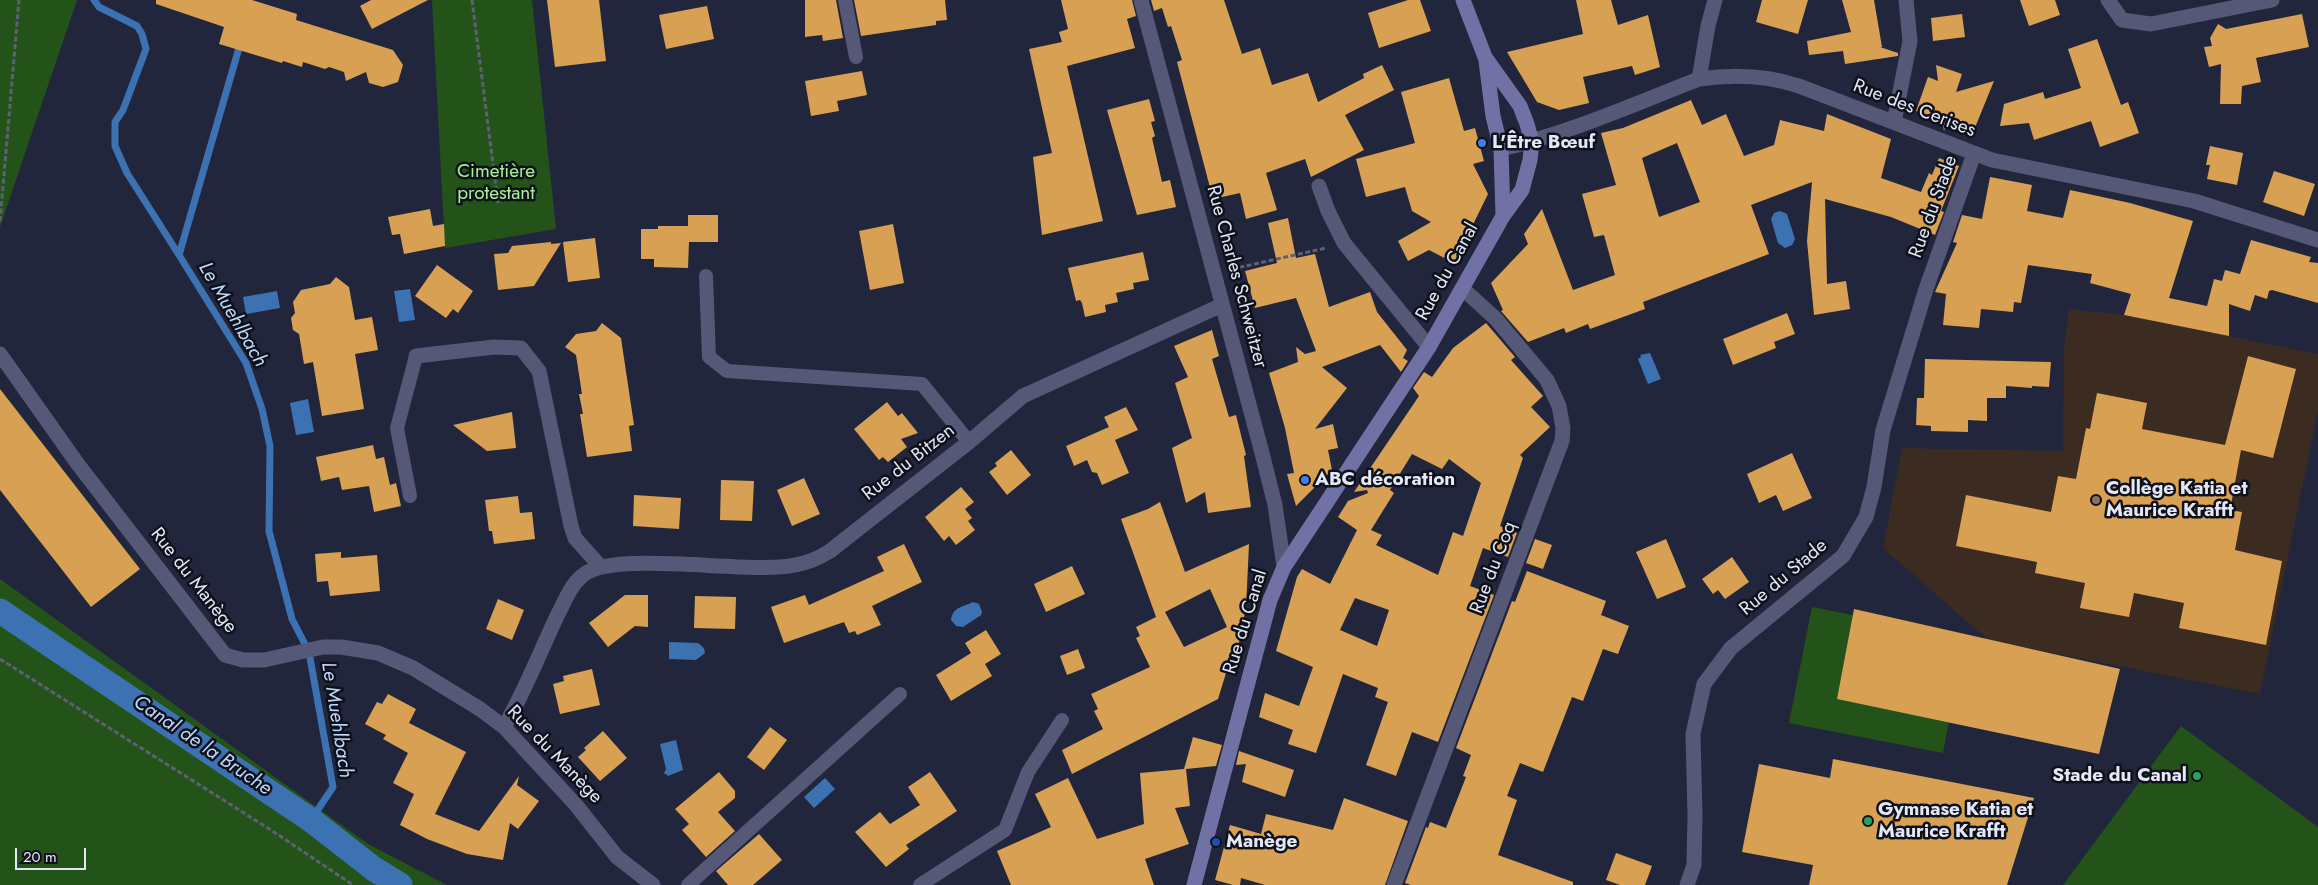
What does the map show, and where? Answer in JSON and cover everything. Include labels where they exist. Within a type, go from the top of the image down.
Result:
[{"type":"main road","points":[[1463,0],[1485,57],[1520,106],[1532,142]]},
{"type":"main road","name":"Rue du Canal","points":[[1485,57],[1493,116],[1501,149],[1503,216]]},
{"type":"main road","name":"Rue du Canal","points":[[1194,885],[1270,600],[1284,567],[1429,347],[1503,216],[1522,190],[1530,160],[1532,142]]},
{"type":"street","name":"Rue Charles Schweitzer","points":[[1141,0],[1275,506],[1284,567]]},
{"type":"street","points":[[1699,79],[1708,26],[1715,0]]},
{"type":"street","points":[[1894,122],[1910,41],[1906,0]]},
{"type":"street","points":[[2108,0],[2122,20],[2151,24],[2272,0]]},
{"type":"street","name":"Rue des Cerises","points":[[1501,149],[1532,142],[1573,128],[1699,79],[1736,76],[1780,80],[1974,154],[2194,201],[2318,240]]},
{"type":"street","name":"Rue du Stade","points":[[1687,885],[1694,865],[1693,734],[1704,684],[1731,648],[1843,556],[1866,517],[1874,487],[1884,430],[1926,289],[1974,154]]},
{"type":"street","name":"Rue du Canal","points":[[1319,186],[1328,211],[1344,243],[1429,347]]},
{"type":"street","name":"Rue du Coq","points":[[1394,885],[1562,441],[1563,428],[1560,411],[1547,380],[1496,319],[1463,289]]},
{"type":"street","name":"Rue du Bitzen","points":[[504,727],[518,702],[572,586],[583,574],[600,566],[624,563],[778,568],[814,560],[830,551],[969,442],[1023,396],[1222,305]]},
{"type":"street","points":[[416,356],[494,347],[521,348],[539,371],[570,526],[575,538],[600,566]]},
{"type":"street","name":"Rue du Manège","points":[[0,354],[77,463],[225,655],[243,660],[264,660],[323,647],[360,649],[395,659],[444,686],[504,727],[576,805],[617,857],[653,885]]},
{"type":"lane","points":[[845,0],[856,57]]},
{"type":"lane","points":[[706,276],[709,357],[727,371],[922,384],[969,442]]},
{"type":"lane","points":[[410,496],[397,428],[416,356]]},
{"type":"lane","points":[[688,885],[900,694]]},
{"type":"lane","points":[[920,885],[1005,830],[1028,772],[1062,720]]},
{"type":"path","points":[[0,220],[19,0]]},
{"type":"path","points":[[472,0],[498,203]]},
{"type":"path","points":[[1214,274],[1344,243]]},
{"type":"path","points":[[0,659],[257,821],[353,885]]},
{"type":"shaded area","name":"Collège Katia et Maurice Krafft","points":[[2069,309],[2124,315],[2318,354],[2318,410],[2260,694],[1988,640],[1883,548],[1902,448],[2063,451],[2064,347]]},
{"type":"green space","points":[[0,0],[77,0],[0,227]]},
{"type":"green space","name":"Cimetière protestant","points":[[432,0],[532,0],[556,229],[445,248]]},
{"type":"green space","points":[[0,579],[368,844],[447,885],[0,885]]},
{"type":"green space","points":[[1812,607],[1965,637],[1943,753],[1789,723]]},
{"type":"green space","name":"Stade du Canal","points":[[2181,726],[2318,827],[2318,885],[2063,885]]},
{"type":"water","points":[[1780,211],[1787,214],[1795,239],[1792,245],[1785,248],[1778,243],[1771,219],[1774,213]]},
{"type":"water","points":[[410,289],[415,320],[399,322],[394,291]]},
{"type":"water","points":[[277,291],[280,308],[246,314],[243,297]]},
{"type":"water","points":[[1650,353],[1661,379],[1648,384],[1638,359],[1641,357],[1640,355]]},
{"type":"water","points":[[308,399],[314,432],[296,435],[290,403]]},
{"type":"water","points":[[973,602],[979,604],[982,612],[981,615],[963,627],[956,626],[951,620],[956,609]]},
{"type":"water","points":[[669,642],[698,643],[704,648],[705,653],[696,660],[669,659]]},
{"type":"water","points":[[676,740],[683,770],[668,776],[664,773],[666,769],[660,744]]},
{"type":"water","points":[[825,778],[835,789],[814,808],[804,797]]},
{"type":"building","points":[[156,0],[252,0],[297,14],[296,20],[393,50],[403,65],[398,82],[383,87],[369,83],[366,72],[346,81],[344,72],[329,67],[325,69],[303,62],[302,67],[283,61],[282,63],[219,44],[224,27],[156,4]]},
{"type":"building","points":[[371,0],[428,0],[372,29],[360,6]]},
{"type":"building","points":[[547,0],[599,0],[606,61],[555,67]]},
{"type":"building","points":[[805,0],[836,0],[843,38],[823,41],[822,35],[805,37]]},
{"type":"building","points":[[854,0],[945,0],[947,20],[936,21],[936,25],[861,36]]},
{"type":"building","points":[[1061,0],[1132,0],[1136,16],[1127,19],[1135,48],[1067,66],[1103,221],[1042,235],[1033,157],[1052,153],[1029,49],[1062,42],[1059,32],[1068,29]]},
{"type":"building","points":[[1151,0],[1224,0],[1242,54],[1260,48],[1272,85],[1308,73],[1318,102],[1364,78],[1363,74],[1382,65],[1394,90],[1345,115],[1364,150],[1311,177],[1305,159],[1266,173],[1277,210],[1246,219],[1240,193],[1213,199],[1177,62],[1182,60],[1171,26],[1168,27],[1162,8],[1154,11]]},
{"type":"building","points":[[1408,0],[1420,0],[1431,31],[1379,48],[1368,13]]},
{"type":"building","points":[[1576,0],[1611,0],[1618,25],[1648,15],[1660,67],[1635,75],[1632,66],[1583,77],[1589,103],[1559,110],[1537,102],[1507,52],[1583,34]]},
{"type":"building","points":[[1762,0],[1808,0],[1798,34],[1756,22]]},
{"type":"building","points":[[1842,0],[1874,0],[1882,47],[1880,47],[1898,53],[1898,56],[1845,64],[1843,51],[1809,55],[1807,41],[1851,32]]},
{"type":"building","points":[[2020,0],[2055,0],[2060,15],[2029,26]]},
{"type":"building","points":[[707,6],[714,39],[666,49],[659,15]]},
{"type":"building","points":[[1962,14],[1965,37],[1933,41],[1931,18]]},
{"type":"building","points":[[2302,14],[2309,47],[2256,58],[2261,82],[2242,86],[2241,104],[2220,104],[2221,64],[2209,67],[2204,47],[2212,46],[2210,38],[2218,24],[2226,29]]},
{"type":"building","points":[[2097,39],[2121,105],[2128,102],[2139,133],[2100,147],[2091,121],[2034,140],[2029,123],[2000,126],[2004,104],[2043,92],[2045,99],[2081,88],[2068,49]]},
{"type":"building","points":[[1936,65],[1962,74],[1956,92],[1994,81],[1974,130],[1947,121],[1944,131],[1942,119],[1916,111],[1928,77],[1938,81]]},
{"type":"building","points":[[862,71],[867,95],[837,101],[839,111],[811,116],[805,81]]},
{"type":"building","points":[[1449,78],[1464,131],[1475,128],[1484,161],[1473,164],[1488,194],[1454,263],[1429,250],[1408,261],[1398,241],[1431,222],[1412,211],[1405,187],[1366,197],[1356,159],[1415,143],[1401,92]]},
{"type":"building","points":[[1149,99],[1155,121],[1151,122],[1155,136],[1152,138],[1162,182],[1170,180],[1176,207],[1137,215],[1107,110]]},
{"type":"building","points":[[1691,100],[1702,125],[1726,114],[1744,156],[1774,145],[1780,120],[1824,131],[1827,114],[1891,139],[1881,178],[1921,192],[1929,173],[1932,175],[1939,158],[1959,166],[1941,211],[1944,212],[1935,235],[1891,217],[1825,199],[1827,284],[1846,281],[1850,309],[1814,315],[1807,241],[1812,182],[1751,205],[1769,254],[1643,302],[1645,309],[1590,329],[1588,324],[1566,333],[1564,328],[1528,342],[1501,311],[1503,310],[1491,283],[1528,244],[1524,234],[1542,209],[1573,290],[1615,275],[1604,235],[1594,237],[1582,194],[1616,185],[1601,133],[1623,128]],"holes":[[[1677,143],[1700,202],[1659,217],[1642,158]]]},
{"type":"building","points":[[2210,146],[2243,153],[2237,185],[2207,179],[2210,165],[2206,165]]},
{"type":"building","points":[[2274,171],[2315,184],[2304,216],[2263,202]]},
{"type":"building","points":[[1990,177],[2032,185],[2027,211],[2063,218],[2070,190],[2130,203],[2193,221],[2169,298],[2207,306],[2214,279],[2222,281],[2225,270],[2240,274],[2251,240],[2311,257],[2309,262],[2318,263],[2318,303],[2272,290],[2269,291],[2267,299],[2255,295],[2250,311],[2229,304],[2229,336],[2124,315],[2131,294],[2090,283],[2092,274],[2028,265],[2021,303],[2014,302],[2013,312],[1981,309],[1979,328],[1943,325],[1946,294],[1935,292],[1957,243],[1953,242],[1962,215],[1982,219]]},
{"type":"building","points":[[430,209],[433,226],[444,224],[445,246],[404,254],[400,234],[392,235],[388,217]]},
{"type":"building","points":[[688,215],[718,215],[718,242],[689,242],[688,268],[654,267],[654,259],[641,259],[641,229],[658,229],[658,226],[688,226]]},
{"type":"building","points":[[1288,218],[1296,258],[1315,254],[1329,307],[1370,292],[1377,312],[1407,350],[1403,358],[1408,361],[1401,372],[1380,345],[1322,367],[1347,388],[1315,429],[1333,424],[1338,448],[1328,450],[1332,470],[1296,506],[1287,474],[1294,473],[1285,428],[1269,373],[1298,362],[1296,347],[1305,354],[1316,351],[1296,298],[1255,308],[1245,271],[1277,263],[1268,223]]},
{"type":"building","points":[[893,224],[904,283],[870,290],[859,231]]},
{"type":"building","points":[[595,238],[600,278],[568,282],[563,242]]},
{"type":"building","points":[[551,242],[551,244],[561,243],[534,286],[498,290],[494,254],[508,253],[512,246]]},
{"type":"building","points":[[1143,252],[1149,280],[1133,283],[1134,289],[1116,293],[1118,302],[1105,305],[1106,312],[1085,317],[1082,303],[1080,300],[1076,301],[1068,268]]},
{"type":"building","points":[[437,265],[473,291],[458,313],[453,309],[446,318],[415,296]]},
{"type":"building","points":[[336,277],[349,287],[355,320],[372,317],[378,350],[355,354],[364,409],[322,416],[313,362],[304,364],[299,334],[293,330],[291,318],[295,313],[293,302],[301,290],[330,284]]},
{"type":"building","points":[[1787,313],[1795,334],[1774,342],[1776,348],[1733,365],[1723,339]]},
{"type":"building","points":[[602,323],[621,338],[634,425],[629,426],[632,451],[587,457],[580,414],[583,414],[579,394],[582,394],[576,355],[565,347],[576,334],[596,331]]},
{"type":"building","points":[[1486,323],[1515,357],[1511,360],[1543,396],[1531,407],[1550,427],[1520,455],[1523,458],[1500,526],[1517,533],[1508,557],[1483,548],[1470,586],[1494,595],[1438,742],[1412,732],[1396,776],[1366,765],[1388,702],[1375,697],[1378,688],[1343,674],[1316,753],[1288,744],[1293,730],[1259,717],[1265,693],[1299,706],[1313,667],[1276,651],[1297,577],[1302,569],[1330,584],[1357,530],[1338,517],[1348,501],[1368,493],[1367,490],[1354,492],[1419,396],[1413,388],[1424,372],[1432,377],[1453,348]],"holes":[[[1412,454],[1442,469],[1449,459],[1481,483],[1463,536],[1453,532],[1438,575],[1376,545],[1382,535],[1371,530],[1394,493],[1390,490]],[[1355,598],[1389,610],[1377,646],[1340,630]]]},
{"type":"building","points":[[1212,330],[1219,356],[1212,359],[1229,417],[1236,415],[1246,455],[1244,456],[1251,507],[1208,513],[1205,492],[1186,503],[1172,448],[1192,438],[1175,383],[1188,377],[1174,346]]},
{"type":"building","points":[[2248,356],[2296,369],[2273,458],[2241,450],[2230,510],[2242,512],[2235,550],[2282,561],[2266,645],[2179,628],[2184,603],[2134,593],[2129,617],[2080,608],[2085,583],[2035,573],[2037,562],[1956,546],[1966,495],[2051,512],[2058,476],[2076,479],[2086,428],[2090,429],[2097,393],[2147,403],[2142,429],[2225,445]]},
{"type":"building","points":[[1925,359],[2051,362],[2049,387],[2006,386],[2006,398],[1987,398],[1987,421],[1968,420],[1968,432],[1931,431],[1931,426],[1916,425],[1917,398],[1924,398]]},
{"type":"building","points":[[0,389],[140,569],[91,607],[0,490]]},
{"type":"building","points":[[887,402],[898,416],[902,413],[918,433],[901,439],[907,447],[888,462],[883,457],[879,460],[854,429]]},
{"type":"building","points":[[1126,407],[1138,430],[1115,440],[1129,473],[1102,485],[1097,473],[1092,472],[1087,460],[1074,466],[1066,446],[1109,427],[1104,417]]},
{"type":"building","points":[[512,412],[516,448],[487,451],[453,425]]},
{"type":"building","points":[[373,445],[376,459],[384,457],[390,485],[396,483],[401,506],[374,512],[369,486],[342,490],[339,477],[321,481],[316,457]]},
{"type":"building","points":[[1011,450],[1031,475],[1007,495],[989,472],[997,466],[995,463]]},
{"type":"building","points":[[1792,453],[1812,498],[1783,511],[1776,495],[1759,503],[1747,474]]},
{"type":"building","points":[[804,478],[820,514],[792,526],[777,490]]},
{"type":"building","points":[[721,480],[754,481],[752,521],[720,520]]},
{"type":"building","points":[[961,487],[974,502],[965,509],[972,518],[968,521],[975,530],[956,545],[949,536],[944,541],[925,517]]},
{"type":"building","points":[[634,495],[681,498],[679,529],[633,526]]},
{"type":"building","points":[[518,496],[520,513],[532,512],[535,539],[494,544],[492,531],[489,531],[485,500]]},
{"type":"building","points":[[1160,502],[1185,572],[1249,544],[1246,607],[1237,653],[1231,657],[1218,699],[1072,774],[1062,750],[1103,729],[1094,711],[1098,709],[1091,694],[1150,667],[1136,638],[1140,636],[1136,627],[1156,617],[1121,519],[1148,509]],"holes":[[[1210,589],[1227,627],[1184,647],[1165,612]]]},
{"type":"building","points":[[1535,539],[1552,545],[1543,569],[1526,563]]},
{"type":"building","points":[[1666,539],[1686,587],[1657,599],[1636,552]]},
{"type":"building","points":[[904,544],[922,582],[872,606],[881,625],[857,635],[855,631],[849,633],[844,622],[784,643],[771,607],[805,595],[809,605],[884,571],[877,557]]},
{"type":"building","points":[[341,552],[341,558],[377,555],[380,591],[330,596],[328,581],[317,582],[315,554]]},
{"type":"building","points":[[1732,557],[1749,582],[1725,599],[1718,590],[1713,594],[1702,579]]},
{"type":"building","points":[[1072,566],[1085,594],[1046,612],[1034,584]]},
{"type":"building","points":[[1527,571],[1606,601],[1601,615],[1629,626],[1618,654],[1603,649],[1583,701],[1572,697],[1543,772],[1520,763],[1507,796],[1517,800],[1498,855],[1573,882],[1573,885],[1411,885],[1405,883],[1426,827],[1428,828],[1430,822],[1446,828],[1466,777],[1463,776],[1471,755],[1456,748],[1512,601],[1515,602]]},
{"type":"building","points":[[625,595],[648,595],[648,627],[635,626],[608,647],[589,623]]},
{"type":"building","points":[[695,596],[736,597],[735,629],[694,628]]},
{"type":"building","points":[[498,599],[524,610],[512,640],[486,629]]},
{"type":"building","points":[[1854,609],[2120,669],[2099,754],[1837,699]]},
{"type":"building","points":[[986,630],[1001,654],[985,664],[992,676],[951,701],[936,675],[971,653],[965,643]]},
{"type":"building","points":[[1078,649],[1085,668],[1067,675],[1060,656]]},
{"type":"building","points":[[592,669],[600,705],[560,714],[553,684],[564,681],[563,676]]},
{"type":"building","points":[[388,694],[416,709],[409,723],[466,752],[435,814],[479,831],[519,776],[517,785],[539,801],[518,829],[510,823],[503,860],[467,854],[427,839],[400,825],[414,794],[393,783],[408,753],[383,739],[386,735],[365,724],[377,702],[382,704]]},
{"type":"building","points":[[770,727],[787,740],[764,770],[747,757]]},
{"type":"building","points":[[603,731],[627,758],[600,781],[578,757],[586,750],[584,748]]},
{"type":"building","points":[[1193,737],[1222,745],[1216,766],[1186,769],[1190,806],[1175,808],[1189,844],[1145,859],[1154,885],[1011,885],[997,851],[1051,827],[1035,794],[1068,778],[1097,839],[1144,824],[1140,773],[1184,769]]},
{"type":"building","points":[[1239,751],[1294,770],[1285,797],[1242,782],[1246,764],[1236,765]]},
{"type":"building","points":[[1833,759],[2034,798],[2007,885],[1809,885],[1813,865],[1742,852],[1759,764],[1830,778]]},
{"type":"building","points":[[719,772],[735,791],[735,798],[718,812],[735,831],[706,857],[682,830],[689,824],[675,809]]},
{"type":"building","points":[[930,772],[957,811],[906,845],[909,849],[886,867],[855,832],[880,812],[890,824],[920,805],[908,787]]},
{"type":"building","points":[[1344,798],[1408,821],[1385,885],[1265,885],[1241,878],[1240,885],[1233,885],[1215,880],[1230,825],[1261,834],[1266,814],[1333,830]]},
{"type":"building","points":[[759,834],[782,860],[753,885],[728,885],[716,871]]},
{"type":"building","points":[[1616,853],[1652,866],[1645,885],[1620,885],[1606,880]]},
{"type":"waterway","points":[[94,0],[99,7],[137,26],[142,34],[146,49],[123,110],[115,122],[115,146],[127,173],[179,255]]},
{"type":"waterway","name":"Le Muehlbach","points":[[241,41],[179,255],[246,363],[262,409],[270,446],[269,531],[292,619],[309,652],[333,787],[311,820]]},
{"type":"waterway","name":"Canal de la Bruche","points":[[0,611],[311,820],[374,869],[400,885]]},
{"type":"place","name":"L'Être Bœuf","points":[[1482,143]]},
{"type":"place","name":"ABC décoration","points":[[1305,480]]},
{"type":"place","name":"Collège Katia et Maurice Krafft","points":[[2096,500]]},
{"type":"place","name":"Stade du Canal","points":[[2197,776]]},
{"type":"place","name":"Gymnase Katia et Maurice Krafft","points":[[1868,821]]},
{"type":"place","name":"Manège","points":[[1216,842]]}]
